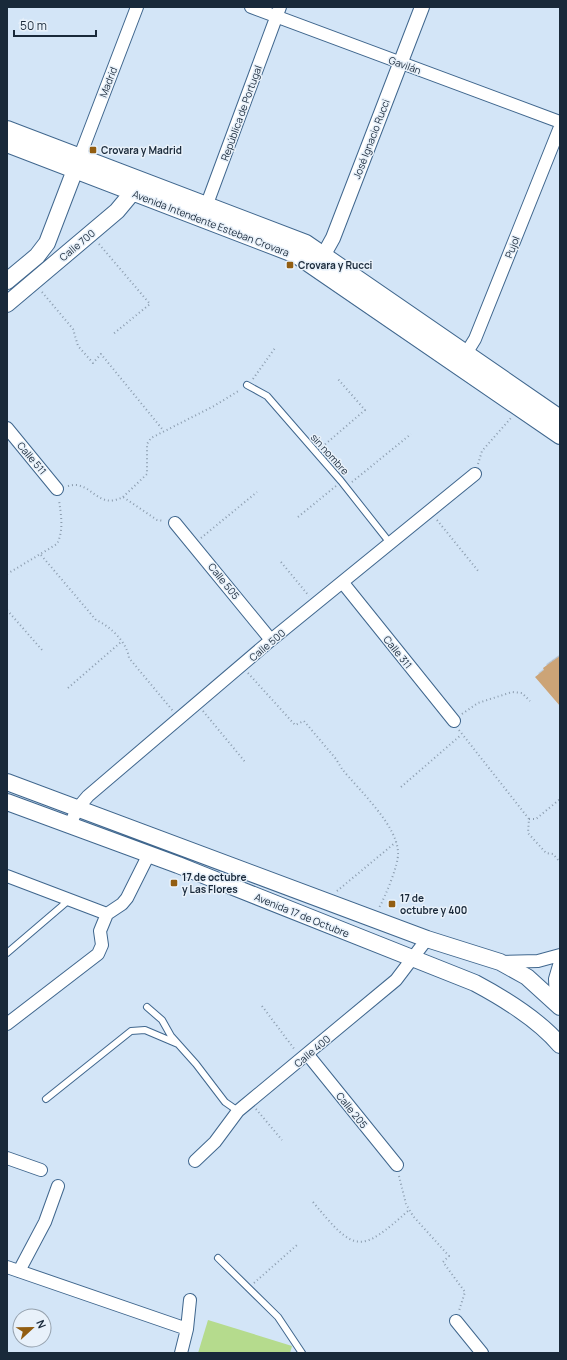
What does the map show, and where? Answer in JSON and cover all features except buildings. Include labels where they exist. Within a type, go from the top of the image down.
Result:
[{"type":"main road","name":"Avenida Intendente Esteban Crovara","points":[[7,128],[132,193],[204,211]]},
{"type":"main road","name":"Avenida Intendente Esteban Crovara","points":[[7,144],[77,164],[137,178],[296,255],[320,262],[463,360],[560,418]]},
{"type":"main road","name":"Calle 700","points":[[7,281],[37,256],[47,243],[77,164]]},
{"type":"main road","name":"Calle 700","points":[[7,304],[117,211],[132,193],[137,178]]},
{"type":"main road","name":"Avenida Intendente Esteban Crovara","points":[[463,360],[560,436]]},
{"type":"main road","name":"Avenida 17 de Octubre","points":[[7,782],[427,939],[500,962],[527,977],[558,1004]]},
{"type":"main road","name":"Avenida 17 de Octubre","points":[[7,802],[148,856],[178,865],[413,959],[457,975],[492,992],[558,1040]]},
{"type":"street","name":"Madrid","points":[[77,164],[137,7]]},
{"type":"street","name":"Gavilán","points":[[251,7],[278,12],[401,63],[560,122]]},
{"type":"street","name":"José Ignacio Rucci","points":[[320,262],[333,238],[422,7]]},
{"type":"street","name":"República de Portugal","points":[[204,211],[278,12]]},
{"type":"street","name":"Pujol","points":[[463,360],[475,339],[560,127]]},
{"type":"street","name":"Calle 511","points":[[7,428],[57,489]]},
{"type":"street","name":"Calle 500","points":[[70,825],[77,809],[88,796],[272,640],[475,474]]},
{"type":"street","name":"Calle 505","points":[[176,523],[272,640]]},
{"type":"street","name":"Calle 311","points":[[343,583],[454,721]]},
{"type":"street","points":[[7,1024],[98,954],[102,945],[100,931],[107,914],[122,904],[127,898],[148,856]]},
{"type":"street","points":[[7,876],[107,914]]},
{"type":"street","name":"Calle 400","points":[[195,1161],[215,1142],[238,1112],[396,980],[427,939]]},
{"type":"street","points":[[500,962],[538,961],[560,955]]},
{"type":"street","points":[[558,1004],[555,979],[560,962]]},
{"type":"street","name":"Calle 205","points":[[305,1057],[397,1165]]},
{"type":"street","points":[[7,1158],[41,1170]]},
{"type":"street","points":[[19,1271],[45,1222],[58,1186]]},
{"type":"street","points":[[7,1267],[187,1329]]},
{"type":"street","points":[[181,1353],[187,1329],[190,1300]]},
{"type":"street","points":[[456,1321],[482,1353]]},
{"type":"lane","name":"sin nombre","points":[[247,385],[267,396],[315,453],[341,481],[390,544]]},
{"type":"lane","points":[[7,953],[69,900]]},
{"type":"lane","points":[[147,1007],[162,1020],[178,1044],[196,1064],[225,1102],[238,1112]]},
{"type":"lane","points":[[46,1099],[131,1031],[145,1030],[178,1044]]},
{"type":"lane","points":[[218,1258],[278,1317],[302,1353]]},
{"type":"path","points":[[91,234],[150,304],[112,335]]},
{"type":"path","points":[[33,282],[73,329],[78,346],[93,363],[101,354],[163,430]]},
{"type":"path","points":[[7,574],[41,555],[57,544],[62,526],[57,489],[74,484],[81,486],[106,502],[112,502],[123,497],[147,474],[147,444],[151,438],[163,430],[214,406],[247,385],[276,348]]},
{"type":"path","points":[[315,453],[365,410],[337,378]]},
{"type":"path","points":[[475,474],[482,451],[512,416]]},
{"type":"path","points":[[345,488],[411,434]]},
{"type":"path","points":[[298,517],[341,481]]},
{"type":"path","points":[[193,544],[256,492]]},
{"type":"path","points":[[123,497],[157,520],[176,523]]},
{"type":"path","points":[[430,511],[479,572]]},
{"type":"path","points":[[41,555],[96,620],[107,624],[128,650],[130,658],[180,719]]},
{"type":"path","points":[[281,562],[316,605]]},
{"type":"path","points":[[7,610],[43,651]]},
{"type":"path","points":[[68,688],[121,642]]},
{"type":"path","points":[[242,666],[296,726],[304,721],[390,826],[394,834],[399,853],[385,895],[373,918]]},
{"type":"path","points":[[530,702],[522,693],[512,692],[472,706],[454,721],[461,735],[529,818],[536,819],[560,799]]},
{"type":"path","points":[[197,704],[246,763]]},
{"type":"path","points":[[401,787],[461,735]]},
{"type":"path","points":[[529,818],[528,833],[546,853],[553,854],[560,862]]},
{"type":"path","points":[[334,894],[396,842]]},
{"type":"path","points":[[262,1006],[305,1057]]},
{"type":"path","points":[[250,1102],[282,1140]]},
{"type":"path","points":[[397,1165],[406,1204],[409,1210],[449,1256],[443,1262],[466,1292],[456,1321]]},
{"type":"path","points":[[313,1202],[339,1232],[358,1243],[364,1243],[382,1234],[409,1210]]},
{"type":"path","points":[[248,1288],[297,1245]]},
{"type":"green space","points":[[208,1320],[292,1346],[290,1353],[198,1353]]},
{"type":"place","name":"Crovara y Madrid","points":[[93,150]]},
{"type":"place","name":"Crovara y Rucci","points":[[290,265]]},
{"type":"place","name":"17 de octubre y Las Flores","points":[[174,883]]},
{"type":"place","name":"17 de octubre y 400","points":[[392,904]]}]
